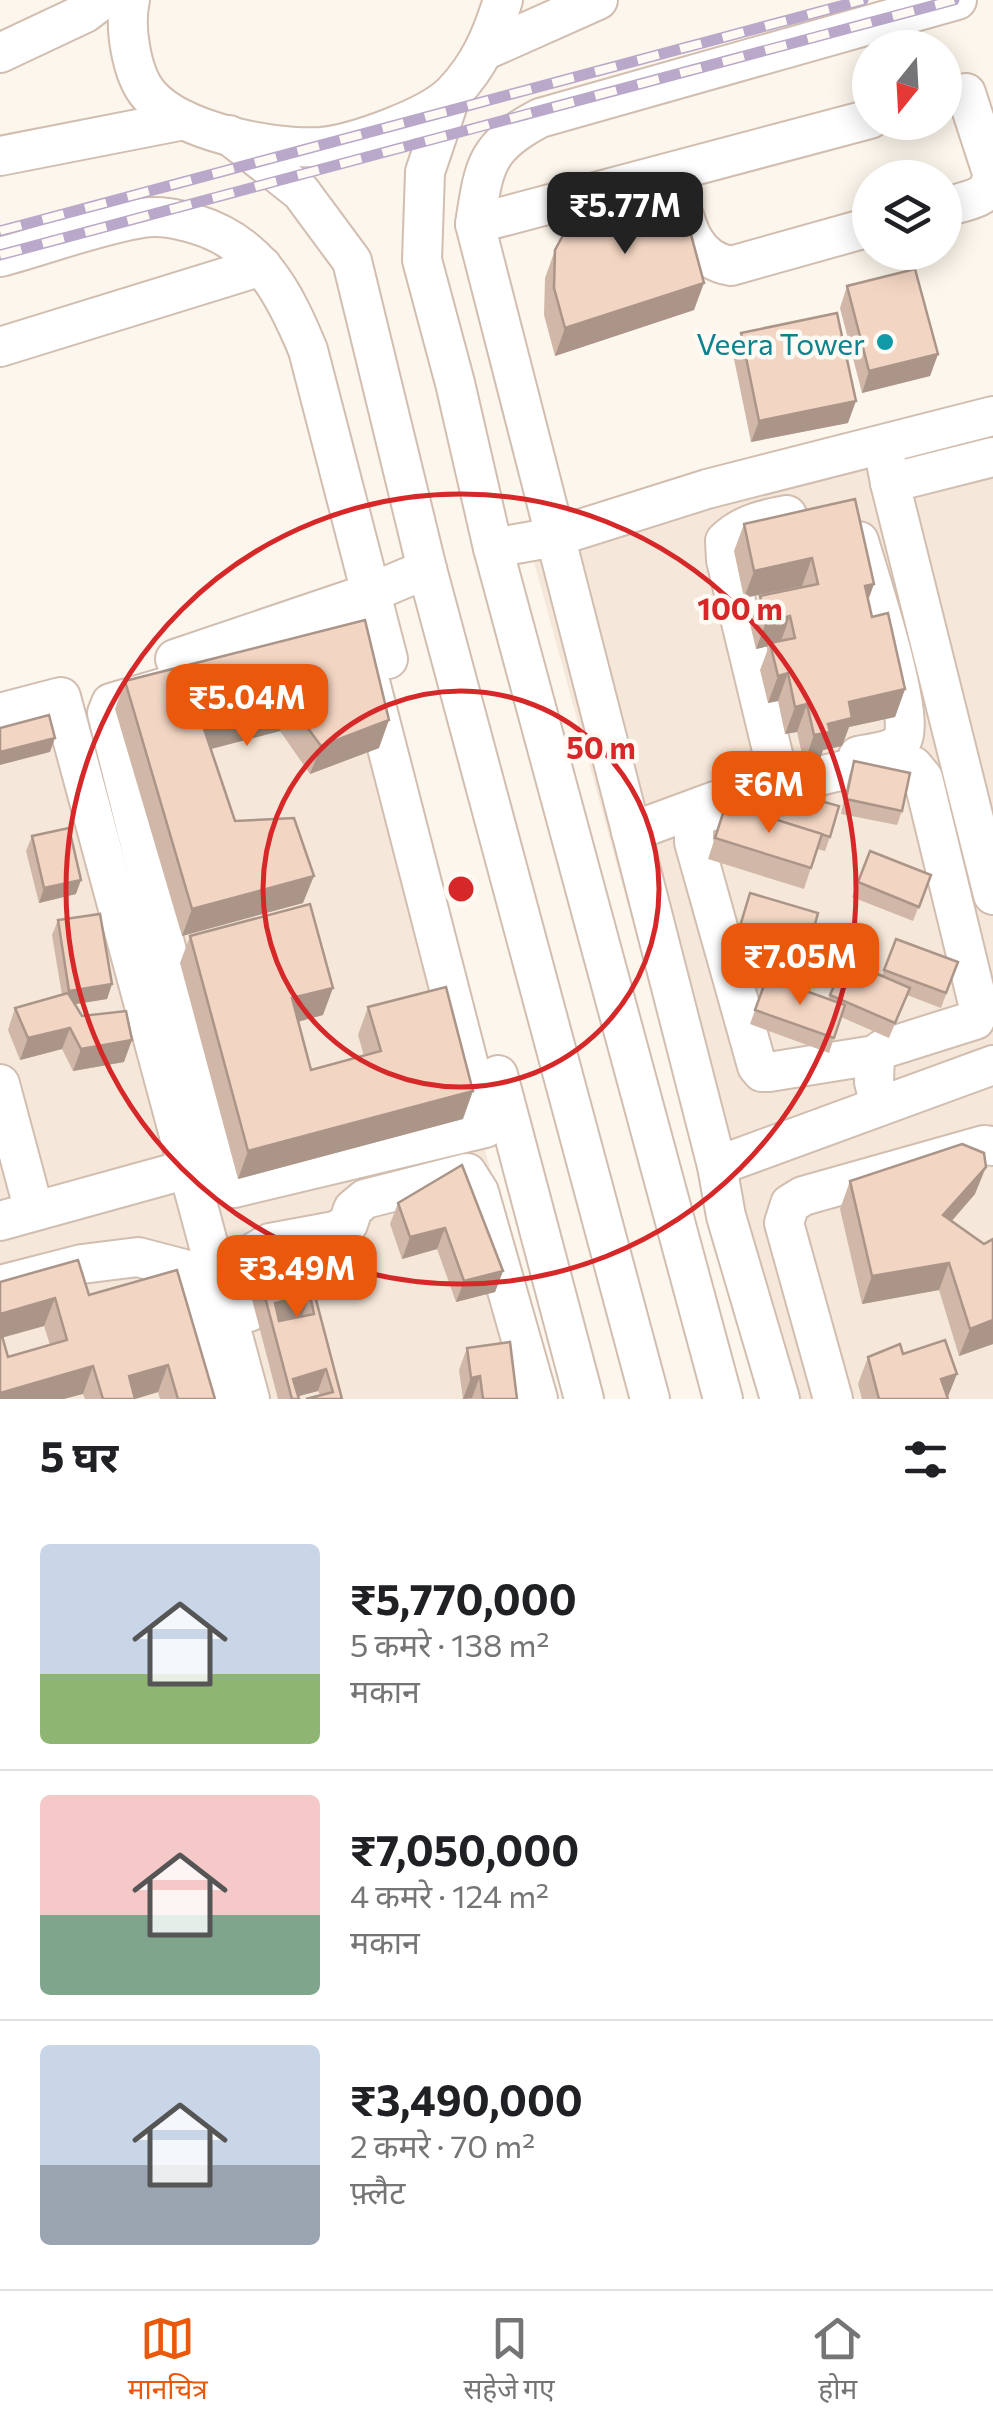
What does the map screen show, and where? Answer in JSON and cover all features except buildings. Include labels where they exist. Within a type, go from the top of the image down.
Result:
[{"type":"street","points":[[0,53],[85,13],[102,0]]},
{"type":"street","points":[[130,0],[130,52],[148,94],[184,120],[255,142],[321,147],[390,130],[451,95]]},
{"type":"street","points":[[503,0],[488,48],[451,95],[426,172],[422,260],[455,383],[492,548],[723,1399]]},
{"type":"street","points":[[488,48],[598,0]]},
{"type":"street","points":[[780,1399],[726,1216],[717,1166],[474,224],[484,171],[508,135],[540,118],[892,22],[957,0]]},
{"type":"street","points":[[962,202],[984,196],[992,185],[968,92]]},
{"type":"street","points":[[0,156],[184,120]]},
{"type":"street","points":[[474,224],[852,124]]},
{"type":"street","points":[[229,134],[301,192],[352,260],[428,569],[650,1399]]},
{"type":"street","points":[[672,173],[696,248],[714,263],[732,266],[852,233]]},
{"type":"street","points":[[0,257],[142,218],[169,217],[225,234],[262,266],[288,302],[308,350],[370,594],[439,900],[554,1284],[584,1399]]},
{"type":"street","points":[[0,347],[262,266]]},
{"type":"street","points":[[492,548],[555,538],[707,489],[993,416]]},
{"type":"street","points":[[883,445],[993,896]]},
{"type":"street","points":[[890,483],[993,457]]},
{"type":"street","points":[[631,832],[778,778],[894,747],[904,739],[902,691],[854,522],[829,510],[764,520],[735,531],[726,541],[726,560],[778,778]]},
{"type":"street","points":[[110,680],[370,594],[428,569]]},
{"type":"street","points":[[427,854],[357,631],[110,703],[107,713],[220,1162],[225,1179],[234,1188],[485,1128],[439,900]]},
{"type":"street","points":[[0,713],[61,696],[250,1399]]},
{"type":"street","points":[[892,762],[913,766],[923,778],[979,1008],[975,1020],[883,1049],[875,1055],[769,1072],[762,1072],[757,1066],[694,842],[694,823],[700,815],[862,765],[892,762]]},
{"type":"street","points":[[875,1055],[874,1082],[880,1106]]},
{"type":"street","points":[[717,1166],[993,1065]]},
{"type":"street","points":[[0,1084],[17,1216],[188,1170]]},
{"type":"street","points":[[833,1399],[784,1223],[790,1204],[803,1196],[993,1146]]},
{"type":"street","points":[[271,1399],[238,1271],[242,1259],[270,1243],[336,1230],[348,1224],[353,1208],[364,1198],[467,1174],[479,1192],[538,1399]]},
{"type":"street","points":[[706,1334],[726,1216]]},
{"type":"street","points":[[0,1286],[82,1264],[138,1257],[184,1269],[218,1399]]},
{"type":"street","points":[[508,1296],[554,1284]]},
{"type":"street","points":[[520,1335],[564,1324]]},
{"type":"shaded area","points":[[993,422],[993,1399],[763,1399],[528,540]]},
{"type":"shaded area","points":[[348,648],[553,1399],[0,1399],[0,735]]},
{"type":"railway","points":[[0,231],[863,0]]},
{"type":"railway","points":[[0,255],[954,0]]},
{"type":"place","name":"Veera Tower","points":[[885,342]]}]
